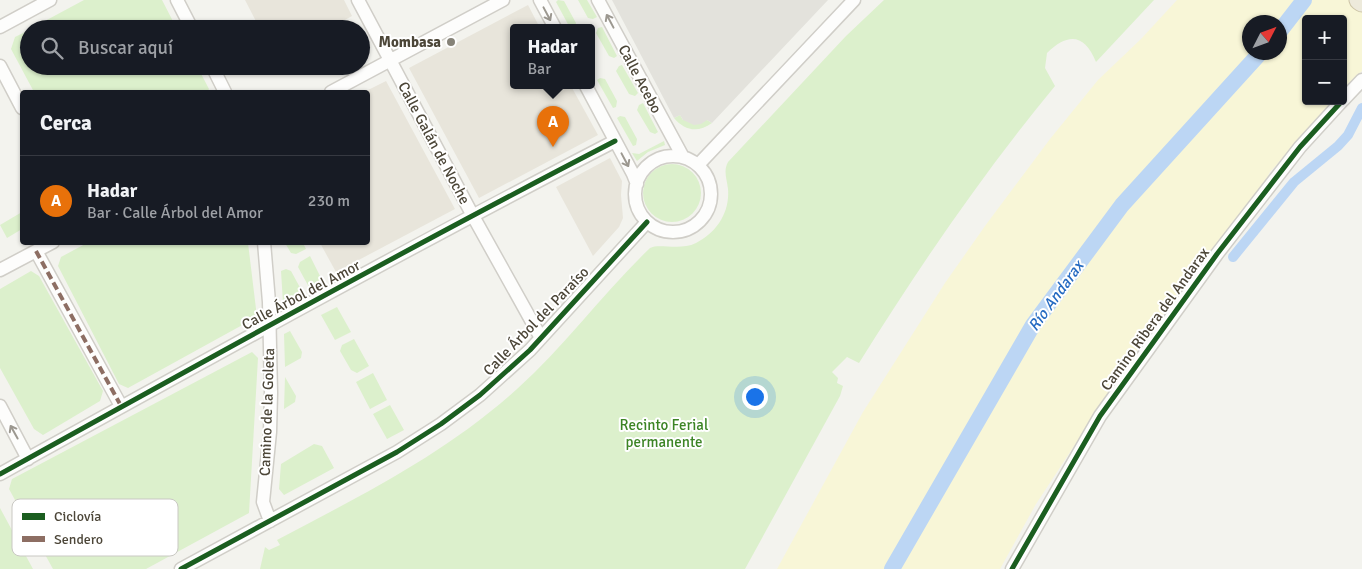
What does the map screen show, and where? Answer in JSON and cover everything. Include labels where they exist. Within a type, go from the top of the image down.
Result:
[{"type":"street","points":[[0,27],[50,0]]},
{"type":"street","points":[[177,0],[187,20]]},
{"type":"street","name":"Calle Galán de Noche","points":[[358,0],[369,20]]},
{"type":"street","points":[[370,71],[503,0]]},
{"type":"street","points":[[540,0],[553,24]]},
{"type":"street","name":"Calle Acebo","points":[[598,0],[683,157]]},
{"type":"street","points":[[698,165],[854,0]]},
{"type":"street","name":"Calle Galán de Noche","points":[[370,22],[472,216],[541,338]]},
{"type":"street","points":[[0,66],[20,104]]},
{"type":"street","points":[[216,75],[224,90]]},
{"type":"street","points":[[335,90],[362,75]]},
{"type":"street","name":"Camino Ribera del Andarax","points":[[1347,96],[1362,80]]},
{"type":"street","points":[[588,89],[637,184]]},
{"type":"street","name":"Camino Ribera del Andarax","points":[[1012,569],[1100,416],[1217,254],[1300,147],[1338,105]]},
{"type":"street","name":"Calle Árbol del Amor","points":[[0,474],[121,406],[472,216],[615,141]]},
{"type":"street","points":[[665,156],[683,157],[698,165],[706,177],[710,188],[710,200],[707,211],[700,220],[691,227],[680,231],[668,232],[647,222],[642,216],[636,201],[637,184],[642,171],[654,161],[665,156]]},
{"type":"street","name":"Calle Árbol del Paraíso","points":[[181,569],[397,452],[441,424],[480,395],[541,338],[647,222]]},
{"type":"street","points":[[0,270],[48,245]]},
{"type":"street","name":"Camino de la Goleta","points":[[264,245],[270,326],[271,393],[270,432],[263,502],[270,521]]},
{"type":"street","points":[[36,251],[121,406]]},
{"type":"street","points":[[0,406],[28,458]]},
{"type":"shaded area","points":[[245,0],[344,0],[352,16],[345,20],[255,20]]},
{"type":"shaded area","points":[[612,0],[828,0],[712,123],[707,120],[701,124],[694,125],[683,120],[680,115],[674,118]]},
{"type":"shaded area","points":[[528,5],[538,24],[510,24],[510,89],[573,89],[598,135],[479,198],[409,68]]},
{"type":"shaded area","points":[[386,81],[455,209],[336,272],[321,245],[370,245],[370,90],[368,90]]},
{"type":"shaded area","points":[[610,158],[622,181],[623,218],[619,227],[593,256],[556,187]]},
{"type":"green space","points":[[84,0],[162,0],[172,20],[47,20]]},
{"type":"green space","points":[[558,0],[564,1],[576,24],[568,24],[556,2]]},
{"type":"green space","points":[[578,0],[587,0],[597,17],[593,19],[588,18]]},
{"type":"green space","name":"Recinto Ferial permanente","points":[[884,0],[1154,0],[1096,62],[1087,46],[1075,39],[1062,42],[1047,53],[1045,68],[1055,86],[1002,152],[952,221],[859,363],[847,357],[832,372],[838,378],[837,383],[843,386],[840,396],[745,569],[260,569],[265,547],[269,550],[280,545],[277,540],[402,472],[461,434],[490,412],[535,372],[650,248],[690,245],[710,234],[720,221],[727,206],[726,172],[728,162],[846,36]]},
{"type":"green space","points":[[602,27],[617,56],[614,58],[609,56],[596,33],[598,28]]},
{"type":"green space","points":[[20,34],[20,66],[11,49],[15,37]]},
{"type":"green space","points":[[622,65],[638,93],[635,96],[629,94],[616,71]]},
{"type":"green space","points":[[25,75],[202,75],[209,89],[208,90],[33,90]]},
{"type":"green space","points":[[600,78],[605,79],[617,101],[616,107],[613,108],[597,80]]},
{"type":"green space","points":[[643,103],[658,132],[655,134],[650,132],[637,110],[639,105]]},
{"type":"green space","points":[[680,115],[683,120],[707,120],[712,123],[697,129],[687,128],[674,118]]},
{"type":"green space","points":[[620,116],[625,117],[637,139],[636,145],[633,146],[617,118]]},
{"type":"green space","points":[[664,141],[665,145],[648,152],[637,161],[632,153],[639,154]]},
{"type":"green space","points":[[666,164],[678,164],[693,172],[701,187],[701,199],[693,214],[678,222],[666,222],[651,214],[643,199],[643,187],[651,172]]},
{"type":"green space","points":[[20,213],[20,230],[7,238],[0,225]]},
{"type":"green space","points":[[83,245],[248,245],[257,317],[128,388],[119,384],[58,266],[61,257]]},
{"type":"green space","points":[[286,245],[304,245],[306,249],[296,254],[291,253]]},
{"type":"green space","points":[[310,256],[323,282],[310,289],[298,267],[300,262]]},
{"type":"green space","points":[[286,269],[291,271],[303,293],[283,303],[281,271]]},
{"type":"green space","points":[[31,271],[39,276],[103,391],[100,401],[43,435],[34,429],[0,368],[0,289]]},
{"type":"green space","points":[[337,307],[351,332],[335,340],[321,315]]},
{"type":"green space","points":[[290,331],[302,352],[301,358],[285,367],[284,334]]},
{"type":"green space","points":[[354,339],[369,366],[357,373],[351,370],[340,351],[342,345]]},
{"type":"green space","points":[[252,352],[258,358],[249,513],[178,552],[178,499],[14,499],[9,489],[12,479]]},
{"type":"green space","points":[[373,373],[387,400],[370,409],[356,382]]},
{"type":"green space","points":[[285,377],[296,396],[295,402],[284,409]]},
{"type":"green space","points":[[390,405],[404,430],[387,439],[373,414]]},
{"type":"green space","points":[[314,444],[322,446],[334,468],[284,495],[279,489],[281,464]]},
{"type":"green space","points":[[0,508],[12,530],[12,556],[26,556],[33,569],[0,569]]},
{"type":"green space","points":[[46,556],[170,556],[146,569],[53,569]]},
{"type":"sand","points":[[1177,0],[1362,0],[1362,71],[1347,87],[1347,15],[1302,15],[1302,105],[1330,105],[1270,172],[1258,196],[1145,338],[1036,504],[1000,569],[777,569],[863,412],[945,283],[1050,139],[1098,80],[1141,39]]},
{"type":"waterway","name":"Río Andarax","points":[[1287,22],[1304,0]]},
{"type":"waterway","name":"Río Andarax","points":[[892,569],[1033,325],[1122,205],[1254,60]]},
{"type":"waterway","points":[[1233,257],[1294,182],[1338,146],[1348,135],[1362,108]]},
{"type":"marked path","points":[[36,251],[121,406]]},
{"type":"cycle path","points":[[1012,569],[1100,416],[1217,254],[1300,147],[1338,105]]},
{"type":"cycle path","points":[[0,474],[383,264],[615,141]]},
{"type":"cycle path","points":[[181,569],[397,452],[441,424],[480,395],[530,350],[647,222]]},
{"type":"place","name":"Mombasa","points":[[451,42]]},
{"type":"place","name":"Hadar","points":[[553,147]]}]
